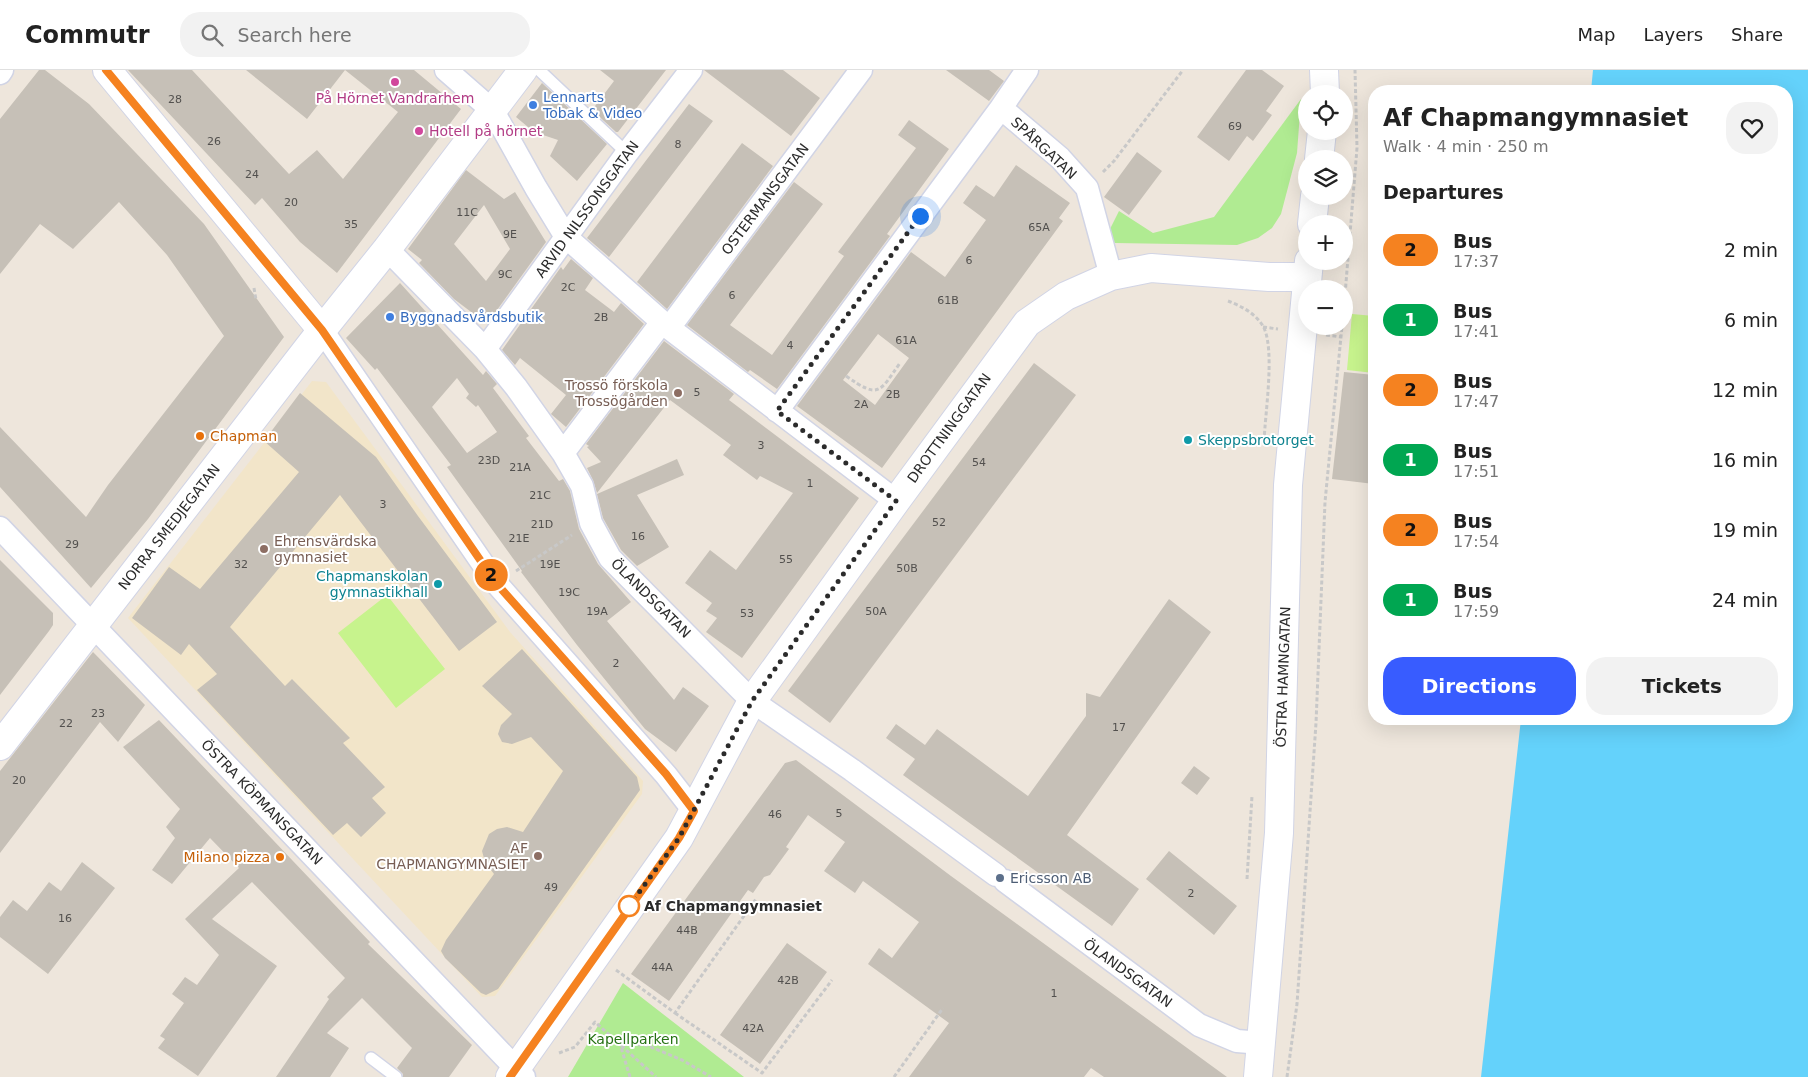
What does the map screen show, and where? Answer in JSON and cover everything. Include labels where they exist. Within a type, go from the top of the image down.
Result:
[{"type":"street","points":[[106,70],[322,330],[496,583],[666,774],[694,811]]},
{"type":"street","points":[[446,70],[493,111],[566,237],[666,325],[896,501]]},
{"type":"street","name":"NORRA SMEDJEGATAN","points":[[0,746],[322,330],[387,249],[523,70]]},
{"type":"street","name":"ARVID NILSSONSGATAN","points":[[485,349],[627,153],[690,70]]},
{"type":"street","name":"OSTERMANSGATAN","points":[[563,453],[666,325],[861,70]]},
{"type":"street","points":[[777,411],[1027,70]]},
{"type":"street","points":[[1324,70],[1325,85]]},
{"type":"street","name":"SPÅRGATAN","points":[[1001,108],[1060,158],[1087,188],[1111,276]]},
{"type":"street","name":"ÖLANDSGATAN","points":[[387,249],[485,349],[516,387],[563,453],[582,486],[591,523],[610,558],[752,701],[852,770],[1199,1025],[1237,1041],[1262,1043]]},
{"type":"street","name":"DROTTNINGGATAN","points":[[516,1074],[544,1030],[679,838],[752,701],[1027,323],[1066,296],[1111,276],[1151,268],[1269,276],[1302,270]]},
{"type":"street","name":"ÖSTRA HAMNGATAN","points":[[1258,1077],[1278,833],[1288,485],[1308,270]]},
{"type":"street","name":"ÖSTRA KÖPMANSGATAN","points":[[0,528],[516,1074]]},
{"type":"lane","points":[[539,70],[627,153]]},
{"type":"lane","points":[[371,1058],[396,1077]]},
{"type":"path","points":[[1087,188],[1114,161],[1183,70]]},
{"type":"path","points":[[1346,280],[1357,148],[1355,70]]},
{"type":"path","points":[[1225,300],[1253,314],[1263,327],[1266,336],[1269,368],[1264,445]]},
{"type":"path","points":[[1287,1077],[1298,994],[1316,723],[1325,502],[1341,335]]},
{"type":"path","points":[[846,376],[865,389],[875,390],[885,384],[900,362]]},
{"type":"path","points":[[496,583],[591,523]]},
{"type":"path","points":[[1247,882],[1252,792]]},
{"type":"path","points":[[675,1013],[756,899]]},
{"type":"path","points":[[596,955],[675,1013],[762,1073],[832,980]]},
{"type":"path","points":[[894,1077],[943,1008]]},
{"type":"path","points":[[544,1030],[550,1056],[576,1047],[595,1022],[656,1077]]},
{"type":"path","points":[[620,1044],[630,1077]]},
{"type":"path","points":[[620,1044],[646,1046],[682,1060],[711,1077]]},
{"type":"shaded area","points":[[312,381],[326,382],[510,632],[643,781],[642,794],[495,996],[482,997],[128,618]]},
{"type":"green space","points":[[1298,103],[1297,153],[1281,214],[1272,228],[1258,238],[1237,245],[1115,243],[1106,237],[1119,211],[1153,233],[1214,217]]},
{"type":"green space","points":[[1353,314],[1368,315],[1368,372],[1347,370],[1350,335],[1353,335]]},
{"type":"green space","points":[[387,595],[445,669],[396,708],[338,633]]},
{"type":"green space","name":"Kapellparken","points":[[623,983],[744,1077],[568,1077]]},
{"type":"water","points":[[1593,70],[1808,70],[1808,1077],[1481,1077],[1520,725],[1793,725],[1793,85],[1592,85]]},
{"type":"building","points":[[39,70],[45,70],[89,104],[204,224],[284,337],[148,519],[91,588],[0,487],[0,427],[86,517],[108,485],[224,336],[167,255],[119,202],[73,249],[40,224],[0,274],[0,119]]},
{"type":"building","points":[[128,70],[192,70],[289,174],[317,150],[343,179],[398,112],[345,70],[414,70],[461,109],[337,273],[300,242],[262,198],[255,205]]},
{"type":"building","points":[[246,70],[345,70],[307,119]]},
{"type":"building","points":[[600,70],[666,70],[618,132],[616,132],[592,110],[614,81]]},
{"type":"building","points":[[704,70],[783,70],[820,98],[791,136]]},
{"type":"building","points":[[946,70],[989,70],[1004,81],[989,101]]},
{"type":"building","points":[[1246,70],[1262,70],[1284,86],[1266,111],[1272,115],[1253,141],[1247,136],[1229,161],[1197,137]]},
{"type":"building","points":[[542,83],[607,144],[577,181],[550,156],[558,140],[534,132],[516,117]]},
{"type":"building","points":[[689,104],[713,121],[609,257],[587,238]]},
{"type":"building","points":[[909,120],[949,149],[887,234],[890,236],[777,389],[750,370],[748,372],[687,325],[794,182],[823,204],[730,325],[772,355],[844,256],[838,252],[916,148],[898,135]]},
{"type":"building","points":[[742,143],[773,166],[667,309],[637,282]]},
{"type":"building","points":[[1137,152],[1162,171],[1129,215],[1104,197]]},
{"type":"building","points":[[1016,165],[1070,203],[1059,218],[1063,221],[882,468],[797,406],[911,252],[945,277],[986,220],[963,203],[976,185],[994,197]],"holes":[[[878,334],[909,358],[875,405],[843,380]]]},
{"type":"building","points":[[466,170],[504,199],[515,192],[546,242],[487,324],[454,299],[419,263],[422,260],[408,249]],"holes":[[[484,205],[510,249],[486,281],[454,244]]]},
{"type":"building","points":[[571,259],[593,278],[585,290],[614,312],[621,303],[644,324],[566,427],[551,414],[566,395],[520,358],[515,365],[502,350],[561,267],[563,270]]},
{"type":"building","points":[[400,283],[483,375],[486,371],[497,384],[493,388],[529,436],[526,438],[559,481],[563,479],[570,491],[579,529],[598,564],[631,602],[607,621],[674,700],[683,687],[709,706],[676,752],[645,729],[577,645],[521,572],[447,467],[451,465],[377,368],[375,370],[346,338]],"holes":[[[457,378],[469,394],[466,398],[476,407],[478,405],[497,432],[467,453],[432,407]]]},
{"type":"building","points":[[664,341],[734,394],[729,400],[859,498],[742,658],[706,632],[717,618],[706,611],[712,603],[685,583],[710,550],[736,570],[793,493],[760,476],[757,480],[723,455],[731,445],[670,400],[597,493],[587,468],[601,462],[586,444]]},
{"type":"building","points":[[1034,363],[1076,395],[830,723],[788,691]]},
{"type":"building","points":[[1344,372],[1368,374],[1368,483],[1332,479]]},
{"type":"building","points":[[300,393],[376,457],[497,622],[459,651],[340,495],[230,627],[285,686],[292,679],[350,738],[343,743],[385,787],[372,798],[386,813],[361,837],[347,823],[333,835],[197,690],[217,674],[189,644],[181,655],[132,618],[169,567],[200,589],[299,472],[264,441]]},
{"type":"building","points":[[677,459],[684,475],[637,495],[669,547],[637,566],[621,550],[603,518],[597,494]]},
{"type":"building","points":[[0,560],[53,613],[53,625],[0,695]]},
{"type":"building","points":[[1169,599],[1211,632],[1067,835],[1139,889],[1112,926],[903,775],[915,759],[886,738],[896,724],[925,745],[937,729],[1028,796],[1086,716],[1086,693],[1100,697]]},
{"type":"building","name":"AF CHAPMANGYMNASIET","points":[[522,649],[637,777],[640,790],[498,989],[486,995],[481,993],[445,958],[441,951],[446,940],[494,874],[485,862],[482,851],[489,834],[497,829],[507,827],[523,832],[563,771],[531,737],[512,744],[502,742],[498,734],[501,725],[512,714],[482,686]]},
{"type":"building","points":[[93,652],[145,705],[118,742],[100,722],[0,853],[0,771]]},
{"type":"building","points":[[159,720],[370,942],[368,944],[472,1045],[449,1077],[403,1077],[403,1074],[397,1068],[412,1048],[362,998],[327,1033],[349,1048],[330,1077],[276,1077],[329,999],[327,997],[345,978],[252,882],[212,919],[277,966],[198,1076],[158,1048],[165,1039],[160,1036],[184,1003],[172,994],[185,977],[197,985],[219,955],[185,919],[239,868],[210,838],[172,884],[152,870],[175,838],[166,827],[180,809],[123,747]]},
{"type":"building","points":[[796,760],[951,876],[1227,1077],[1104,1077],[1091,1068],[1084,1077],[909,1077],[949,1023],[868,964],[879,948],[892,958],[919,922],[863,881],[855,893],[824,871],[845,842],[808,815],[786,847],[789,849],[770,875],[764,877],[753,893],[748,890],[669,1001],[631,974],[785,763]]},
{"type":"building","points":[[1194,766],[1210,778],[1197,795],[1181,783]]},
{"type":"building","points":[[1169,851],[1237,906],[1214,935],[1146,879]]},
{"type":"building","points":[[82,862],[115,888],[48,974],[0,937],[0,917],[13,900],[27,911],[49,882],[61,891]]},
{"type":"building","points":[[787,943],[827,972],[760,1064],[720,1035]]},
{"type":"bus line","name":"2","points":[[106,70],[322,330],[496,583],[666,774],[694,811],[679,838],[510,1077]]},
{"type":"place","name":"På Hörnet Vandrarhem","points":[[395,82]]},
{"type":"place","name":"Lennarts Tobak & Video","points":[[533,105]]},
{"type":"place","name":"Hotell på hörnet","points":[[419,131]]},
{"type":"place","name":"Byggnadsvårdsbutik","points":[[390,317]]},
{"type":"place","name":"Trossö förskola Trossögården","points":[[678,393]]},
{"type":"place","name":"Chapman","points":[[200,436]]},
{"type":"place","name":"Skeppsbrotorget","points":[[1188,440]]},
{"type":"place","name":"Ehrensvärdska gymnasiet","points":[[264,549]]},
{"type":"place","name":"Chapmanskolan gymnastikhall","points":[[438,584]]},
{"type":"place","name":"AF CHAPMANGYMNASIET","points":[[538,856]]},
{"type":"place","name":"Milano pizza","points":[[280,857]]},
{"type":"place","name":"Ericsson AB","points":[[1000,878]]},
{"type":"place","name":"Af Chapmangymnasiet","points":[[629,906]]},
{"type":"route","points":[[629,906],[679,838],[752,701],[896,501],[777,411],[920,216]]}]
